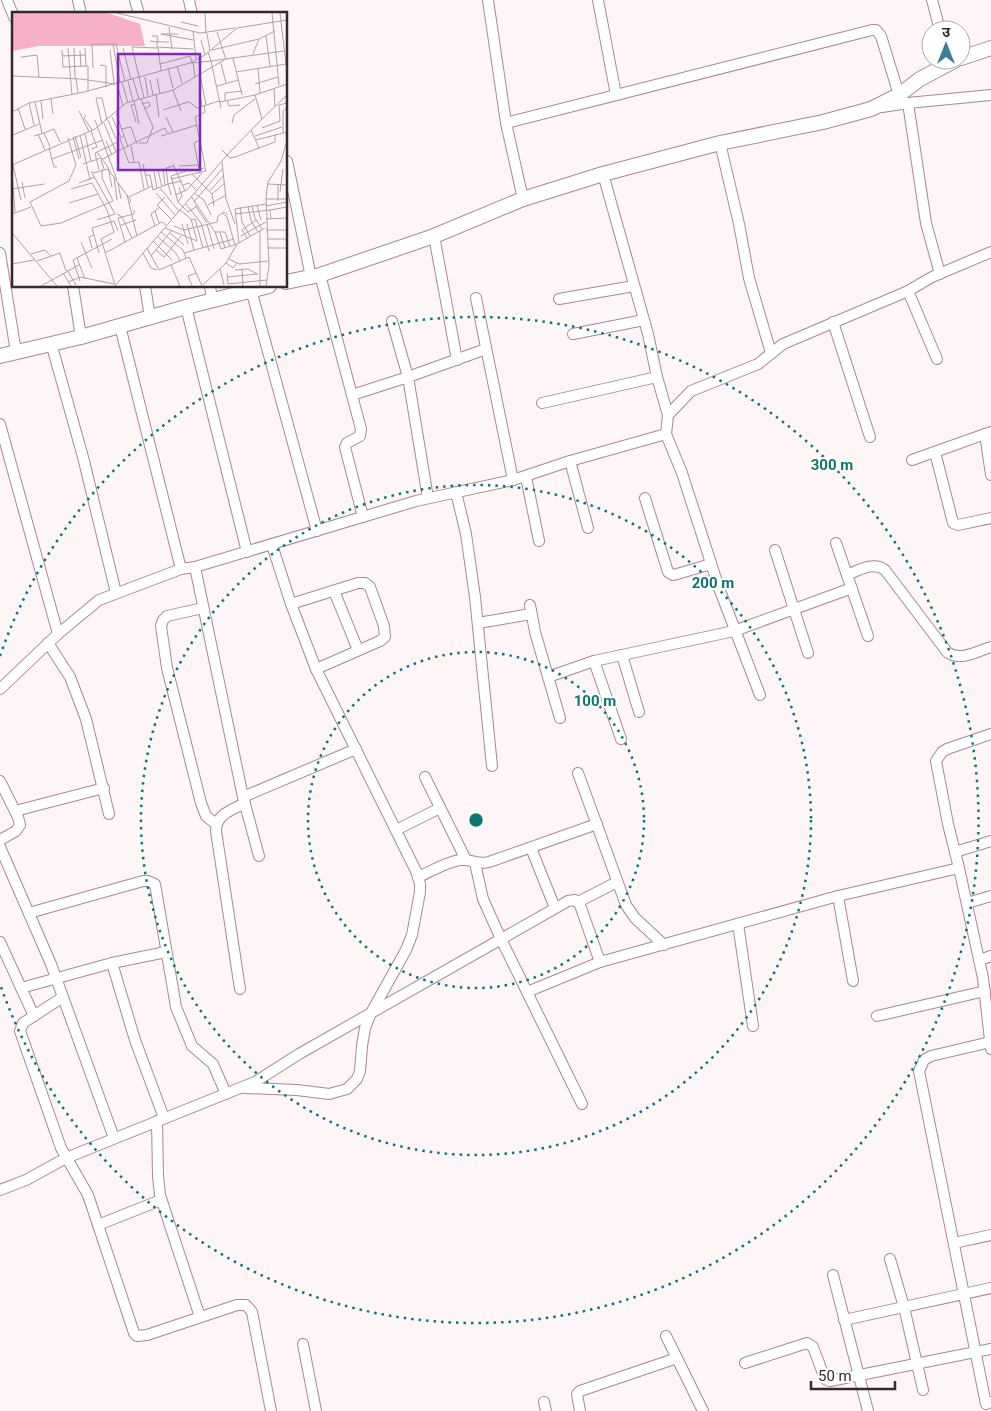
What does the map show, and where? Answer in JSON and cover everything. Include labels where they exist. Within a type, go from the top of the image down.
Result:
[{"type":"street","points":[[7,0],[12,12]]},
{"type":"street","points":[[488,0],[506,124],[523,199]]},
{"type":"street","points":[[598,0],[616,95]]},
{"type":"street","points":[[932,0],[937,20]]},
{"type":"street","points":[[506,124],[876,30],[881,36],[903,99],[926,223],[940,274]]},
{"type":"street","points":[[971,55],[991,48]]},
{"type":"street","points":[[903,99],[920,79],[935,70]]},
{"type":"street","points":[[288,282],[315,276],[434,236],[523,199],[603,174],[720,143],[823,122],[903,99],[991,95]]},
{"type":"street","points":[[720,143],[739,224],[749,278],[771,354]]},
{"type":"street","points":[[288,165],[315,276],[352,395],[361,434],[347,443],[345,447],[364,517]]},
{"type":"street","points":[[603,174],[644,320],[668,415],[666,434],[682,473],[734,631],[760,695]]},
{"type":"street","points":[[434,236],[457,360]]},
{"type":"street","points":[[668,415],[691,391],[758,364],[784,344],[991,252]]},
{"type":"street","points":[[0,253],[16,352]]},
{"type":"street","points":[[559,299],[634,286]]},
{"type":"street","points":[[73,288],[81,337]]},
{"type":"street","points":[[145,288],[150,317]]},
{"type":"street","points":[[210,288],[212,300]]},
{"type":"street","points":[[0,356],[81,337],[251,288],[316,531]]},
{"type":"street","points":[[908,290],[937,359]]},
{"type":"street","points":[[476,298],[513,480]]},
{"type":"street","points":[[186,307],[247,552]]},
{"type":"street","points":[[574,334],[644,320]]},
{"type":"street","points":[[392,321],[408,377],[428,498]]},
{"type":"street","points":[[833,322],[870,437]]},
{"type":"street","points":[[120,326],[181,569]]},
{"type":"street","points":[[51,343],[83,457],[116,593]]},
{"type":"street","points":[[352,395],[486,349]]},
{"type":"street","points":[[542,403],[657,377]]},
{"type":"street","points":[[0,424],[1,435],[58,634]]},
{"type":"street","points":[[912,460],[988,433],[991,475]]},
{"type":"street","points":[[0,689],[58,634],[99,600],[116,593],[181,569],[195,568],[428,498],[526,477],[570,461],[666,434]]},
{"type":"street","points":[[935,452],[953,523],[958,525],[991,518]]},
{"type":"street","points":[[570,461],[588,528]]},
{"type":"street","points":[[526,477],[539,541]]},
{"type":"street","points":[[456,492],[466,534],[478,623],[492,766]]},
{"type":"street","points":[[645,498],[668,572],[677,574],[711,564]]},
{"type":"street","points":[[836,543],[868,636]]},
{"type":"street","points":[[243,1088],[297,1090],[329,1094],[347,1089],[357,1079],[360,1070],[363,1038],[371,1013],[406,950],[412,935],[420,892],[418,877],[316,669],[291,604],[272,545]]},
{"type":"street","points":[[775,550],[808,653]]},
{"type":"street","points":[[847,575],[874,566],[886,570],[951,656],[960,657],[991,647]]},
{"type":"street","points":[[195,568],[244,800],[259,856]]},
{"type":"street","points":[[291,604],[362,583],[368,584],[370,587],[386,634],[380,641],[316,669]]},
{"type":"street","points":[[548,677],[594,661],[734,631],[852,588]]},
{"type":"street","points":[[334,591],[358,650]]},
{"type":"street","points":[[203,608],[167,616],[161,626],[167,668],[201,803],[206,816],[216,824]]},
{"type":"street","points":[[478,623],[531,610],[560,718]]},
{"type":"street","points":[[48,643],[70,677],[86,719],[109,814]]},
{"type":"street","points":[[622,655],[639,712]]},
{"type":"street","points":[[594,661],[621,739]]},
{"type":"street","points":[[991,734],[946,749],[936,761],[948,824],[980,960],[990,1045],[931,1056],[924,1060],[919,1070],[986,1404],[991,1402]]},
{"type":"street","points":[[240,989],[216,824],[223,815],[244,800],[356,749]]},
{"type":"street","points":[[578,773],[617,882],[630,912],[664,945]]},
{"type":"street","points":[[425,777],[470,862],[500,940],[582,1104]]},
{"type":"street","points":[[0,781],[20,821],[18,828],[0,840]]},
{"type":"street","points":[[15,811],[104,788]]},
{"type":"street","points":[[396,830],[440,808]]},
{"type":"street","points":[[418,877],[458,860],[484,864],[597,824]]},
{"type":"street","points":[[955,852],[991,841]]},
{"type":"street","points":[[0,847],[56,978],[114,1138]]},
{"type":"street","points":[[531,848],[556,908]]},
{"type":"street","points":[[527,992],[600,962],[838,896],[959,868]]},
{"type":"street","points":[[29,913],[143,881],[152,882],[156,886],[176,1007],[192,1046],[213,1064],[226,1094]]},
{"type":"street","points":[[0,1190],[26,1180],[66,1158],[243,1088],[299,1054],[568,901],[578,902],[617,882]]},
{"type":"street","points":[[838,896],[853,981]]},
{"type":"street","points":[[967,903],[991,896]]},
{"type":"street","points":[[578,902],[600,962]]},
{"type":"street","points":[[738,924],[753,1026]]},
{"type":"street","points":[[0,942],[34,1016]]},
{"type":"street","points":[[20,988],[112,963],[166,952]]},
{"type":"street","points":[[980,960],[991,956]]},
{"type":"street","points":[[112,963],[161,1119],[158,1176],[161,1200],[200,1317]]},
{"type":"street","points":[[877,1016],[985,991]]},
{"type":"street","points":[[62,997],[23,1023],[20,1031],[66,1158],[88,1195],[131,1327],[137,1336],[147,1335],[238,1305],[243,1304],[249,1307],[252,1312],[271,1411]]},
{"type":"street","points":[[98,1225],[161,1200]]},
{"type":"street","points":[[954,1243],[991,1235]]},
{"type":"street","points":[[890,1258],[904,1307],[923,1390]]},
{"type":"street","points":[[833,1275],[868,1411]]},
{"type":"street","points":[[844,1320],[991,1288]]},
{"type":"street","points":[[666,1336],[703,1411]]},
{"type":"street","points":[[745,1363],[807,1343],[813,1347],[826,1380],[991,1350]]},
{"type":"street","points":[[304,1344],[316,1411]]},
{"type":"street","points":[[580,1411],[578,1394],[580,1391],[677,1358]]}]
